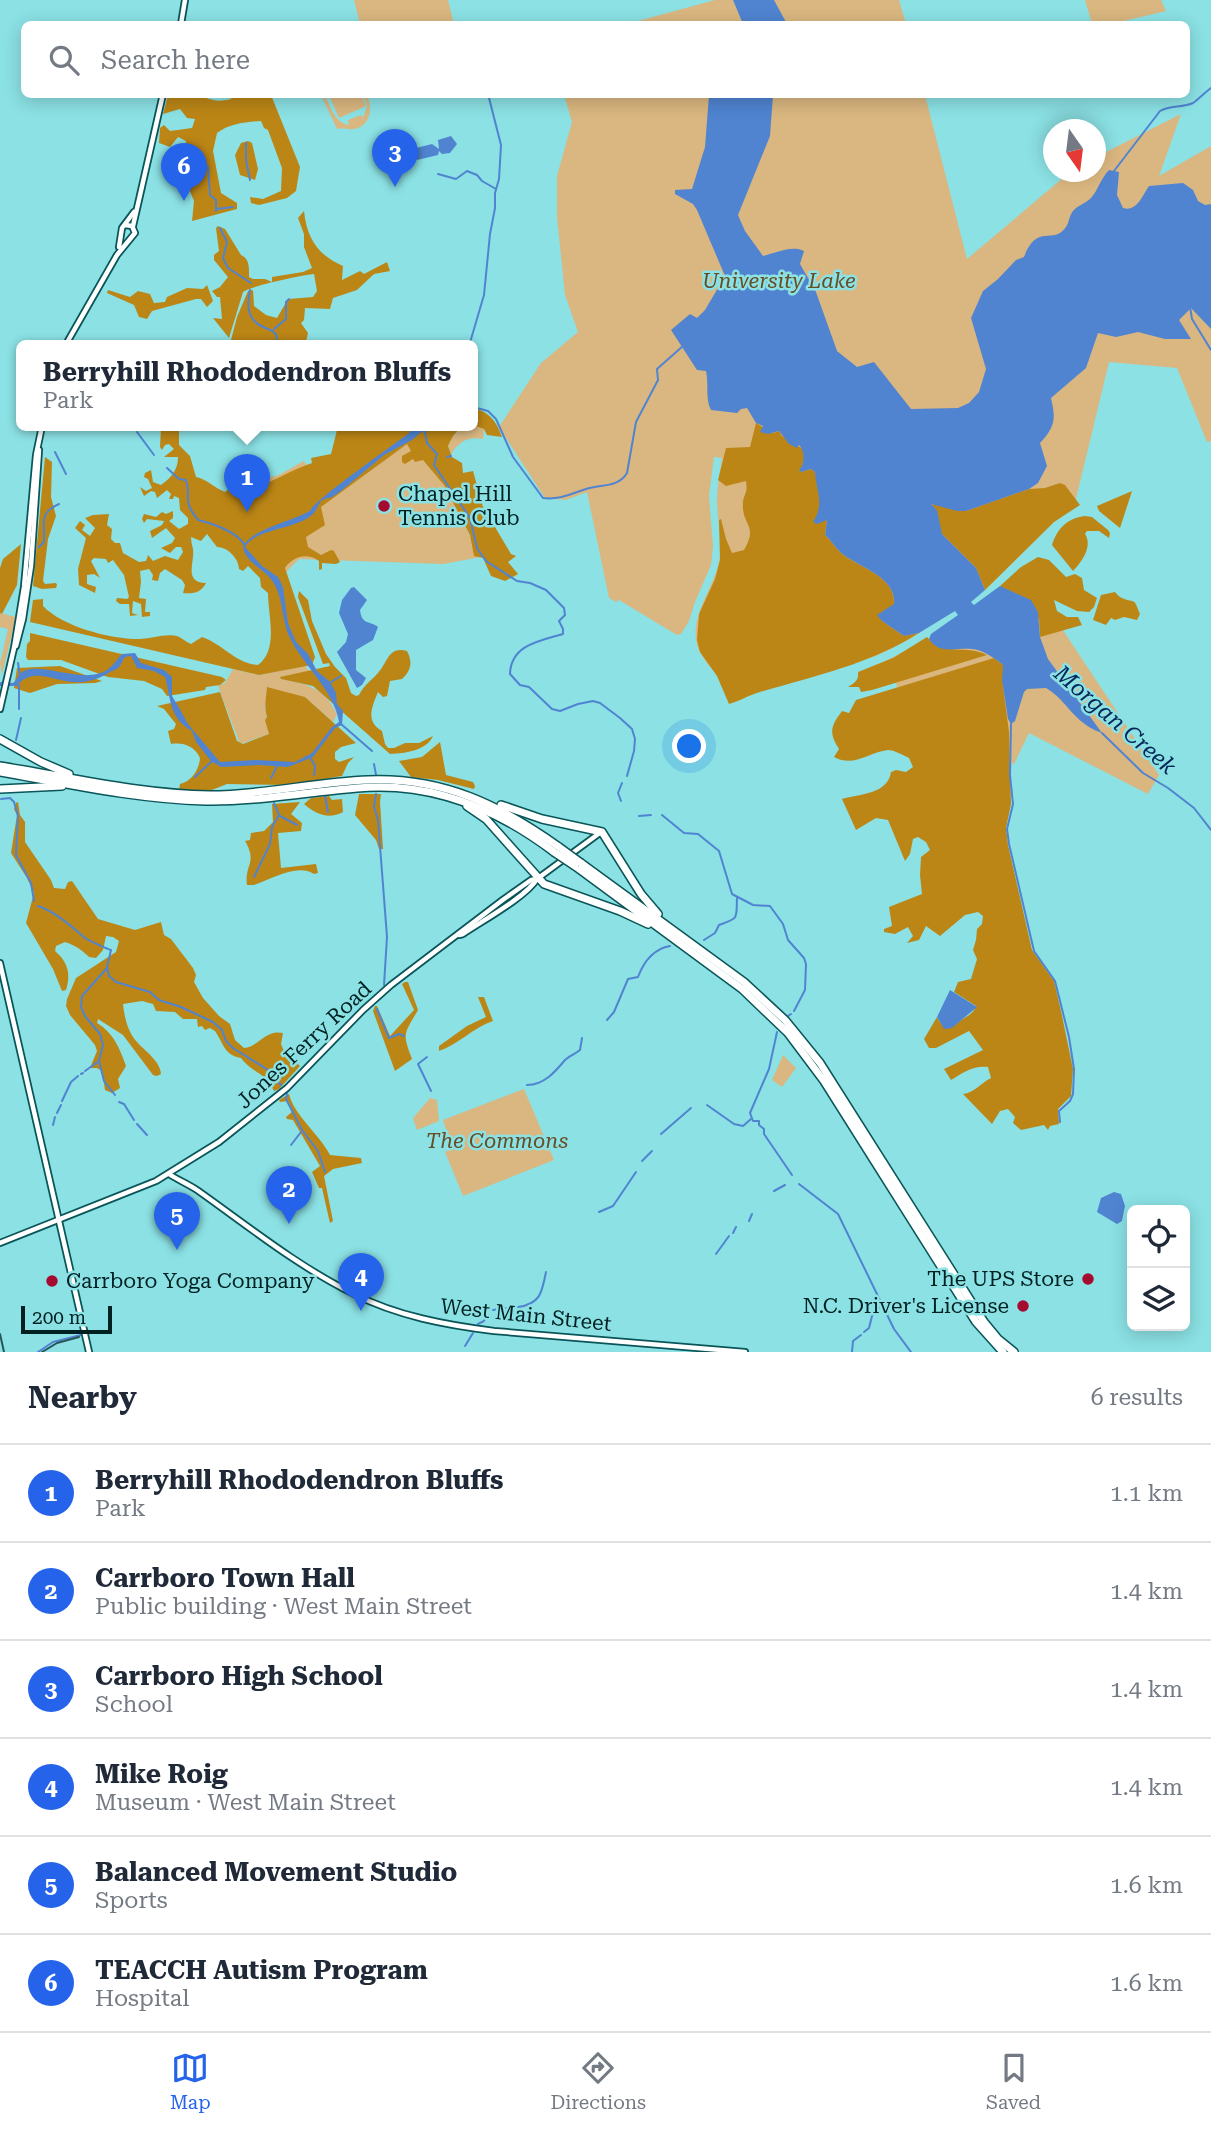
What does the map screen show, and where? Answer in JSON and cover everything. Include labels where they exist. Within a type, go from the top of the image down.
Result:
[{"type":"highway","points":[[0,739],[87,784],[135,795],[267,792],[350,785],[368,780],[411,782],[467,795],[515,817],[744,982],[769,1003],[810,1049],[984,1322],[998,1339],[1014,1352]]},
{"type":"highway","points":[[0,768],[170,796],[252,800],[330,791],[347,785],[437,793],[464,800],[497,814],[557,849]]},
{"type":"highway","points":[[2,790],[87,784]]},
{"type":"highway","points":[[437,793],[479,813],[537,879],[620,911],[672,937]]},
{"type":"highway","points":[[467,795],[472,794],[542,820],[602,832],[647,903],[670,928]]},
{"type":"highway","points":[[578,864],[747,994],[775,1019],[802,1050],[976,1322],[1002,1352]]},
{"type":"main road","points":[[182,21],[185,0]]},
{"type":"main road","points":[[68,340],[117,255],[135,233],[136,210],[162,98]]},
{"type":"main road","points":[[117,255],[121,230],[136,210]]},
{"type":"main road","points":[[125,225],[134,227]]},
{"type":"main road","points":[[121,235],[130,238]]},
{"type":"main road","points":[[15,648],[28,593],[41,431]]},
{"type":"main road","points":[[0,709],[15,648],[26,580],[36,455],[39,449]]},
{"type":"main road","points":[[28,593],[30,530]]},
{"type":"main road","name":"Jones Ferry Road","points":[[169,1174],[219,1142],[266,1106],[373,1001],[458,935],[508,904],[533,886],[537,879],[602,832]]},
{"type":"main road","points":[[0,963],[89,1352]]},
{"type":"main road","points":[[0,1243],[169,1174]]},
{"type":"main road","name":"West Main Street","points":[[169,1174],[333,1282],[402,1313],[457,1326],[494,1331],[745,1352]]},
{"type":"green space","points":[[354,0],[448,0],[453,21],[359,21]]},
{"type":"green space","points":[[715,0],[899,0],[905,21],[638,21]]},
{"type":"green space","points":[[1085,0],[1161,0],[1166,11],[1124,21],[1091,21]]},
{"type":"green space","points":[[322,98],[326,98],[336,118],[349,125],[348,120],[361,115],[363,118],[367,106],[364,98],[368,98],[370,111],[364,124],[354,129],[337,129]]},
{"type":"green space","points":[[330,98],[362,98],[366,106],[339,118]]},
{"type":"green space","name":"University Lake","points":[[565,98],[926,98],[967,259],[1058,182],[1106,182],[1106,152],[1181,114],[1159,176],[1211,146],[1211,441],[1207,442],[1177,368],[1109,362],[1074,507],[1054,522],[985,590],[908,640],[874,657],[849,620],[717,675],[698,648],[696,624],[720,555],[717,501],[722,458],[714,457],[709,496],[713,546],[711,565],[689,621],[681,634],[677,635],[619,600],[616,602],[609,598],[587,492],[566,500],[545,498],[499,427],[541,363],[578,332],[565,295],[557,217],[557,176],[572,122]]},
{"type":"green space","points":[[478,426],[484,429],[483,439],[472,438],[464,441],[451,454],[448,446],[456,433],[478,431]]},
{"type":"green space","name":"Chapel Hill Tennis Club","points":[[409,431],[416,431],[481,557],[443,564],[299,559],[274,584],[236,498],[265,490],[262,478],[277,476],[304,461],[326,497]]},
{"type":"green space","points":[[1021,567],[1159,775],[1148,794],[1029,733],[1014,764],[1006,762],[937,844],[894,675],[862,671],[905,651],[967,613]]},
{"type":"green space","points":[[0,613],[16,617],[2,675],[0,663],[8,629],[0,627]]},
{"type":"green space","points":[[305,666],[309,671],[281,679],[321,693],[337,714],[333,722],[305,697],[267,689],[265,707],[269,734],[240,744],[218,686],[225,683],[233,669],[259,675]]},
{"type":"green space","points":[[783,1055],[796,1068],[782,1087],[772,1080]]},
{"type":"green space","name":"The Commons","points":[[524,1089],[554,1160],[463,1196],[445,1152],[452,1149],[443,1120]]},
{"type":"green space","points":[[430,1098],[437,1100],[439,1121],[417,1130],[413,1118]]},
{"type":"shaded area","points":[[167,98],[207,98],[221,101],[231,98],[272,98],[300,167],[296,191],[287,198],[259,205],[251,203],[250,197],[263,199],[281,191],[282,168],[268,130],[261,121],[232,126],[217,133],[213,151],[221,193],[237,203],[237,209],[192,221],[194,201],[187,166],[183,161],[186,141],[178,137],[170,147],[159,143],[160,128],[164,125],[170,131],[192,128],[195,119],[187,118],[180,109],[163,114]]},
{"type":"shaded area","points":[[241,143],[252,143],[258,169],[255,180],[240,175],[235,155]]},
{"type":"shaded area","points":[[304,211],[315,245],[327,257],[343,266],[342,280],[360,271],[364,274],[387,262],[390,271],[374,274],[357,290],[333,298],[330,309],[305,308],[304,320],[301,323],[308,333],[306,340],[231,340],[248,291],[253,290],[254,306],[266,315],[277,318],[288,299],[313,297],[317,291],[314,274],[266,284],[243,292],[229,338],[213,318],[222,319],[220,297],[212,291],[220,287],[228,277],[214,260],[214,255],[219,251],[216,228],[218,226],[225,229],[246,259],[249,277],[272,282],[272,277],[312,268],[298,218]]},
{"type":"shaded area","points":[[207,285],[213,301],[207,307],[201,299],[196,299],[152,311],[147,319],[139,317],[134,305],[107,293],[108,290],[130,297],[138,291],[150,294],[154,303],[165,302],[167,297],[187,288],[203,289]]},
{"type":"shaded area","points":[[478,410],[491,418],[502,437],[487,435],[484,429],[478,427]]},
{"type":"shaded area","points":[[756,423],[773,433],[779,431],[782,436],[803,449],[801,472],[811,469],[815,472],[821,503],[817,517],[827,520],[825,535],[840,552],[882,579],[893,594],[894,604],[882,621],[904,636],[919,633],[862,661],[756,693],[729,704],[717,676],[700,652],[697,640],[699,614],[715,579],[720,560],[719,520],[721,519],[732,553],[744,550],[750,535],[743,510],[746,481],[726,486],[718,480],[726,448],[750,447]]},
{"type":"shaded area","points":[[161,431],[179,431],[179,445],[190,456],[196,477],[225,492],[233,485],[242,492],[312,463],[311,458],[331,454],[337,431],[458,431],[448,446],[452,457],[462,463],[463,473],[473,471],[483,507],[511,554],[516,556],[508,562],[518,574],[505,581],[491,576],[483,558],[474,556],[470,535],[444,485],[423,460],[415,462],[413,459],[405,464],[402,462],[402,456],[411,451],[407,444],[321,507],[325,525],[306,537],[308,547],[321,555],[334,551],[340,562],[322,563],[322,569],[319,570],[319,561],[305,556],[292,561],[285,568],[315,657],[312,665],[259,675],[30,622],[33,600],[43,599],[43,606],[51,613],[73,625],[98,633],[134,639],[172,635],[191,644],[202,637],[250,664],[258,665],[264,659],[271,632],[268,593],[261,587],[260,578],[248,566],[243,571],[239,569],[232,554],[217,547],[207,534],[201,541],[191,537],[192,575],[199,582],[206,583],[199,591],[183,593],[185,585],[182,580],[165,569],[160,573],[158,581],[152,580],[153,575],[149,569],[140,571],[139,598],[146,599],[145,612],[150,612],[150,616],[142,617],[141,604],[133,601],[132,613],[138,615],[130,616],[129,604],[116,601],[117,598],[129,597],[124,575],[113,560],[108,563],[106,559],[94,558],[91,561],[100,578],[94,574],[87,575],[87,584],[96,587],[95,593],[79,585],[78,569],[86,538],[75,528],[80,521],[85,525],[82,530],[90,536],[95,528],[85,518],[93,515],[109,514],[107,525],[112,529],[111,539],[120,543],[123,553],[139,562],[146,561],[148,555],[153,561],[165,556],[178,560],[183,552],[181,547],[176,547],[170,553],[161,548],[172,543],[175,538],[166,528],[152,538],[150,531],[164,521],[147,519],[144,523],[142,519],[144,514],[156,517],[162,512],[166,514],[173,511],[173,518],[169,521],[179,529],[188,524],[188,518],[180,510],[179,498],[174,496],[169,499],[171,494],[167,490],[157,498],[155,492],[151,491],[144,496],[140,487],[146,491],[152,488],[144,477],[145,473],[151,470],[153,482],[161,485],[175,470],[178,457],[164,457],[174,449],[169,444],[162,450]]},
{"type":"shaded area","points":[[45,457],[52,462],[51,497],[56,516],[48,539],[43,581],[45,584],[57,585],[56,588],[42,589],[33,586]]},
{"type":"shaded area","points":[[1060,483],[1065,485],[1080,505],[1054,522],[985,590],[976,568],[942,534],[931,504],[966,511],[1029,489]]},
{"type":"shaded area","points":[[1132,491],[1120,528],[1099,511],[1097,506]]},
{"type":"shaded area","points":[[1085,516],[1092,517],[1108,530],[1109,538],[1099,531],[1087,531],[1085,534],[1088,544],[1085,554],[1073,571],[1052,545],[1064,525]]},
{"type":"shaded area","points":[[21,544],[17,585],[2,614],[0,568],[3,559]]},
{"type":"shaded area","points":[[1038,557],[1049,560],[1066,577],[1075,574],[1082,578],[1084,590],[1097,598],[1089,612],[1077,611],[1054,600],[1057,611],[1067,617],[1078,617],[1082,625],[1040,637],[1039,619],[1000,586],[1021,567]]},
{"type":"shaded area","points":[[299,591],[308,600],[312,621],[326,654],[346,678],[351,693],[356,696],[378,673],[392,653],[407,651],[410,666],[407,673],[402,679],[390,681],[387,696],[383,697],[378,692],[371,713],[373,723],[382,731],[388,748],[405,743],[419,743],[433,736],[426,745],[409,752],[390,754],[313,686],[281,679],[280,677],[330,666],[329,663],[323,664],[298,597]]},
{"type":"shaded area","points":[[1115,592],[1121,598],[1135,603],[1140,614],[1137,620],[1111,618],[1106,625],[1093,620],[1101,595]]},
{"type":"shaded area","points":[[30,633],[226,680],[220,685],[206,687],[205,690],[167,696],[162,689],[144,681],[108,677],[61,660],[28,660],[26,657]]},
{"type":"shaded area","points":[[927,637],[940,647],[971,650],[987,655],[872,690],[861,692],[859,687],[848,687],[856,681],[858,672],[893,658]]},
{"type":"shaded area","points":[[994,658],[1003,665],[1009,732],[1011,804],[1006,828],[1008,845],[1032,950],[1054,981],[1073,1069],[1071,1096],[1058,1109],[1059,1124],[1050,1126],[1048,1130],[1044,1125],[1021,1130],[1013,1123],[1015,1117],[1008,1109],[1000,1111],[992,1124],[963,1094],[991,1078],[988,1067],[973,1068],[951,1080],[944,1069],[983,1050],[969,1031],[936,1048],[929,1048],[924,1039],[937,1017],[944,1026],[949,1027],[975,1009],[976,1006],[954,992],[958,982],[971,979],[977,959],[973,950],[977,929],[982,924],[983,916],[978,912],[965,915],[940,936],[926,926],[919,940],[907,943],[913,936],[908,927],[895,934],[884,932],[884,929],[892,926],[889,907],[922,894],[921,857],[930,850],[926,842],[918,837],[913,839],[910,854],[905,861],[888,820],[876,818],[856,830],[842,799],[879,789],[885,785],[891,772],[906,772],[913,767],[909,758],[888,750],[848,761],[834,757],[839,749],[832,734],[833,726],[842,711],[849,713],[856,700]]},
{"type":"shaded area","points":[[60,666],[102,681],[57,684],[30,693],[14,688],[17,668]]},
{"type":"shaded area","points":[[267,687],[305,697],[356,743],[341,747],[335,752],[335,759],[339,762],[354,757],[342,776],[289,785],[227,784],[212,790],[179,790],[180,784],[194,774],[200,758],[195,750],[188,746],[171,744],[168,731],[174,729],[176,724],[164,709],[157,706],[220,692],[237,741],[243,744],[269,734],[265,720]]},
{"type":"shaded area","points":[[440,742],[446,775],[473,782],[474,789],[438,780],[411,777],[399,761],[422,757]]},
{"type":"shaded area","points":[[359,794],[381,794],[383,849],[379,849],[376,840],[355,815]]},
{"type":"shaded area","points":[[329,796],[332,800],[342,799],[343,812],[332,816],[322,815],[304,804],[311,798]]},
{"type":"shaded area","points":[[18,802],[20,815],[25,822],[25,842],[54,888],[65,889],[68,882],[72,881],[98,919],[135,930],[161,922],[164,935],[171,939],[193,968],[196,975],[194,982],[203,998],[230,1024],[235,1040],[244,1048],[271,1034],[283,1033],[283,1049],[300,1066],[279,1089],[274,1091],[263,1076],[241,1058],[228,1052],[215,1031],[198,1027],[197,1019],[183,1019],[175,1012],[156,1011],[153,1004],[142,1001],[123,1004],[126,1021],[133,1037],[154,1059],[161,1074],[153,1075],[123,1035],[98,1019],[97,1023],[115,1042],[126,1066],[118,1079],[120,1088],[112,1093],[105,1090],[102,1071],[90,1068],[97,1051],[95,1045],[70,1015],[66,1006],[76,978],[116,952],[119,941],[106,936],[103,950],[96,958],[89,957],[65,942],[56,946],[55,951],[66,964],[68,974],[66,990],[62,991],[53,969],[26,923],[34,893],[11,853],[17,815],[14,809]]},
{"type":"shaded area","points":[[300,802],[291,814],[302,823],[301,831],[278,833],[281,868],[316,864],[318,873],[292,871],[247,885],[251,859],[245,841],[250,840],[251,833],[264,831],[273,822],[272,804]]},
{"type":"shaded area","points":[[408,982],[418,1010],[406,1034],[412,1059],[395,1071],[373,1011],[377,1006],[390,1036],[414,1010],[402,984]]},
{"type":"shaded area","points":[[478,997],[484,997],[493,1021],[439,1051],[439,1046],[467,1026],[486,1017]]},
{"type":"shaded area","points":[[289,1094],[296,1109],[330,1155],[361,1158],[362,1163],[333,1169],[324,1176],[333,1221],[330,1223],[322,1188],[319,1188],[312,1172],[320,1166],[293,1120],[286,1117],[293,1111],[288,1101],[279,1100]]},
{"type":"water","points":[[733,0],[774,0],[785,21],[742,21]]},
{"type":"water","name":"University Lake","points":[[709,98],[773,98],[770,136],[738,215],[745,231],[763,256],[789,249],[804,251],[800,264],[816,292],[837,351],[857,367],[874,362],[911,409],[958,408],[969,403],[979,392],[986,369],[971,318],[983,291],[1016,260],[1024,257],[1034,240],[1061,232],[1073,211],[1091,198],[1101,182],[1106,182],[1109,170],[1119,172],[1117,195],[1123,208],[1136,205],[1149,186],[1183,183],[1193,190],[1198,201],[1205,205],[1211,204],[1211,329],[1191,308],[1179,320],[1191,339],[1165,339],[1138,332],[1116,337],[1098,333],[1086,368],[1051,398],[1053,422],[1040,443],[1047,466],[1038,483],[1029,489],[966,511],[931,504],[937,510],[942,534],[976,568],[985,590],[971,602],[974,605],[1000,586],[1031,600],[1038,612],[1040,637],[1048,659],[1102,733],[1084,724],[1046,688],[1027,689],[1024,692],[1015,721],[1011,724],[1002,680],[1003,665],[978,650],[939,648],[929,639],[931,634],[958,615],[955,611],[919,633],[904,636],[882,621],[877,615],[894,604],[893,594],[882,579],[838,550],[825,535],[827,520],[817,524],[813,522],[819,509],[815,472],[811,469],[801,472],[799,470],[804,458],[799,445],[797,448],[789,444],[779,431],[768,434],[760,432],[763,426],[756,423],[747,408],[737,413],[711,410],[706,371],[697,370],[671,330],[690,314],[697,318],[705,310],[725,276],[697,210],[693,204],[675,194],[675,190],[692,189],[705,147]]},
{"type":"water","points":[[451,136],[457,144],[450,153],[442,154],[439,151],[438,155],[417,160],[412,149],[432,144],[439,149],[438,140]]},
{"type":"water","points":[[410,431],[429,431],[420,433],[384,455],[341,491],[322,500],[313,514],[306,519],[258,536],[245,547],[262,566],[278,577],[283,587],[288,623],[296,642],[308,654],[317,671],[330,682],[336,693],[337,704],[343,711],[342,725],[335,728],[313,757],[288,767],[221,767],[211,761],[196,742],[192,731],[184,726],[175,714],[165,677],[154,671],[137,668],[131,656],[125,657],[116,669],[88,681],[74,682],[36,676],[23,680],[16,686],[0,686],[0,682],[13,683],[27,670],[96,674],[107,670],[122,654],[135,653],[141,663],[164,670],[172,677],[172,696],[188,724],[220,762],[295,762],[312,753],[339,722],[336,711],[325,689],[290,638],[273,582],[247,557],[243,546],[256,534],[310,511],[338,485]]},
{"type":"water","points":[[354,587],[367,600],[360,610],[363,618],[378,627],[373,640],[356,650],[356,670],[366,678],[357,688],[337,652],[346,642],[348,634],[339,613],[342,600]]},
{"type":"water","points":[[950,990],[977,1007],[952,1028],[944,1029],[937,1017]]},
{"type":"water","points":[[1114,1192],[1121,1194],[1125,1206],[1122,1221],[1117,1224],[1097,1212],[1101,1198]]},
{"type":"waterway","points":[[1114,171],[1160,111],[1193,103],[1211,88]]},
{"type":"waterway","points":[[471,340],[484,295],[495,193],[499,179],[501,145],[489,98]]},
{"type":"waterway","points":[[246,143],[250,180]]},
{"type":"waterway","points":[[208,167],[210,195],[216,200],[216,211]]},
{"type":"waterway","points":[[438,174],[456,179],[467,171],[496,189]]},
{"type":"waterway","points":[[217,209],[233,207]]},
{"type":"waterway","points":[[220,228],[227,242],[223,258],[228,268],[251,283]]},
{"type":"waterway","points":[[250,290],[248,305],[253,319],[276,334],[277,340]]},
{"type":"waterway","points":[[274,329],[286,319],[286,302],[289,299]]},
{"type":"waterway","points":[[1190,307],[1192,319],[1211,350]]},
{"type":"waterway","name":"Morgan Creek","points":[[478,408],[488,411],[496,419],[513,457],[543,498],[560,497],[614,483],[627,473],[636,422],[658,380],[657,369],[683,346]]},
{"type":"waterway","points":[[137,432],[154,455]]},
{"type":"waterway","points":[[425,432],[427,443],[437,454],[434,465],[470,518],[477,548],[486,561],[517,581],[546,590],[564,608],[565,615],[559,621],[563,634],[536,642],[521,650],[515,656],[510,674],[520,685],[529,687],[552,709],[560,711],[593,701],[620,718],[632,729],[635,739],[627,776]]},
{"type":"waterway","points":[[55,452],[66,474]]},
{"type":"waterway","points":[[447,457],[451,456]]},
{"type":"waterway","points":[[167,468],[179,479],[186,480],[188,503],[198,520],[230,532],[244,544]]},
{"type":"waterway","points":[[39,547],[44,542],[45,515],[59,504]]},
{"type":"waterway","points":[[18,663],[20,676]]},
{"type":"waterway","points":[[329,683],[341,676]]},
{"type":"waterway","points":[[16,684],[19,685],[19,709]]},
{"type":"waterway","points":[[16,740],[21,718]]},
{"type":"waterway","points":[[341,724],[372,751]]},
{"type":"waterway","points":[[1011,724],[1010,775],[1013,804],[1007,829],[1009,844],[1034,951],[1055,981],[1074,1069],[1073,1094],[1070,1101],[1059,1111],[1060,1122]]},
{"type":"waterway","name":"Morgan Creek","points":[[1102,733],[1143,773],[1194,808],[1211,830]]},
{"type":"waterway","points":[[310,757],[315,766],[314,775]]},
{"type":"waterway","points":[[195,777],[212,761]]},
{"type":"waterway","points":[[271,778],[278,764]]},
{"type":"waterway","points":[[374,764],[376,775]]},
{"type":"waterway","points":[[621,801],[618,793],[622,783]]},
{"type":"waterway","points":[[376,794],[374,807],[378,820],[387,937],[384,985]]},
{"type":"waterway","points":[[325,796],[328,812]]},
{"type":"waterway","points":[[1,799],[10,798],[14,802],[18,816],[16,855],[31,883],[34,901]]},
{"type":"waterway","points":[[254,877],[270,844],[272,827],[279,815],[274,803]]},
{"type":"waterway","points":[[639,816],[651,815]]},
{"type":"waterway","points":[[662,815],[684,833],[698,834],[719,851],[732,894],[753,905],[770,906],[783,924],[788,940],[806,964],[805,990],[794,1011]]},
{"type":"waterway","points":[[280,816],[297,825]]},
{"type":"waterway","points":[[704,940],[715,933],[719,925],[734,919],[737,898]]},
{"type":"waterway","points":[[38,906],[57,916],[85,938],[111,950],[107,967],[109,976],[116,982],[150,992],[159,1000],[213,1022],[222,1030],[226,1041],[233,1048],[268,1070],[281,1085]]},
{"type":"waterway","points":[[607,1020],[614,1012],[628,979],[638,977],[650,957],[670,946]]},
{"type":"waterway","points":[[107,968],[82,996],[81,1007],[100,1034],[103,1045],[99,1061],[104,1081],[115,1095]]},
{"type":"waterway","points":[[377,1009],[389,1038],[399,1034],[404,1036]]},
{"type":"waterway","points":[[777,1032],[769,1069],[750,1113],[753,1121],[759,1121],[764,1134],[792,1175]]},
{"type":"waterway","points":[[527,1085],[539,1083],[549,1077],[580,1050],[582,1038]]},
{"type":"waterway","points":[[427,1057],[418,1064],[431,1091]]},
{"type":"waterway","points":[[85,1071],[99,1061]]},
{"type":"waterway","points":[[62,1101],[71,1082],[78,1076]]},
{"type":"waterway","points":[[287,1094],[286,1099],[302,1130],[318,1151],[325,1172]]},
{"type":"waterway","points":[[119,1102],[124,1104],[134,1120]]},
{"type":"waterway","points":[[57,1113],[61,1105]]},
{"type":"waterway","points":[[707,1105],[734,1124],[743,1126],[751,1119]]},
{"type":"waterway","points":[[661,1134],[691,1108]]},
{"type":"waterway","points":[[53,1125],[55,1117]]},
{"type":"waterway","points":[[137,1124],[147,1135]]},
{"type":"waterway","points":[[291,1145],[301,1132]]},
{"type":"waterway","points":[[642,1161],[652,1151]]},
{"type":"waterway","points":[[599,1212],[613,1206],[636,1172]]},
{"type":"waterway","points":[[799,1184],[838,1214],[894,1329],[911,1352]]},
{"type":"waterway","points":[[774,1191],[785,1185]]},
{"type":"waterway","points":[[749,1221],[752,1214]]},
{"type":"waterway","points":[[733,1233],[736,1227]]},
{"type":"waterway","points":[[716,1254],[729,1236]]},
{"type":"waterway","points":[[518,1307],[531,1303],[539,1296],[546,1272]]},
{"type":"waterway","points":[[864,1332],[881,1305]]},
{"type":"waterway","points":[[493,1310],[513,1307]]},
{"type":"waterway","points":[[478,1324],[484,1321],[486,1315]]},
{"type":"waterway","points":[[465,1346],[473,1333]]},
{"type":"waterway","points":[[38,1352],[53,1342],[81,1335]]},
{"type":"waterway","points":[[852,1352],[853,1341],[861,1335]]},
{"type":"railway","points":[[0,1334],[4,1352]]},
{"type":"railway","points":[[42,1352],[57,1343],[79,1337]]},
{"type":"place","name":"Carrboro High School","points":[[395,187]]},
{"type":"place","name":"TEACCH Autism Program","points":[[184,201]]},
{"type":"place","name":"Chapel Hill Tennis Club","points":[[384,506]]},
{"type":"place","name":"Berryhill Rhododendron Bluffs","points":[[247,512]]},
{"type":"place","name":"Carrboro Town Hall","points":[[289,1224]]},
{"type":"place","name":"Balanced Movement Studio","points":[[177,1250]]},
{"type":"place","name":"The UPS Store","points":[[1088,1279]]},
{"type":"place","name":"Carrboro Yoga Company","points":[[52,1281]]},
{"type":"place","name":"N.C. Driver's License","points":[[1023,1306]]},
{"type":"place","name":"Mike Roig","points":[[361,1311]]}]
